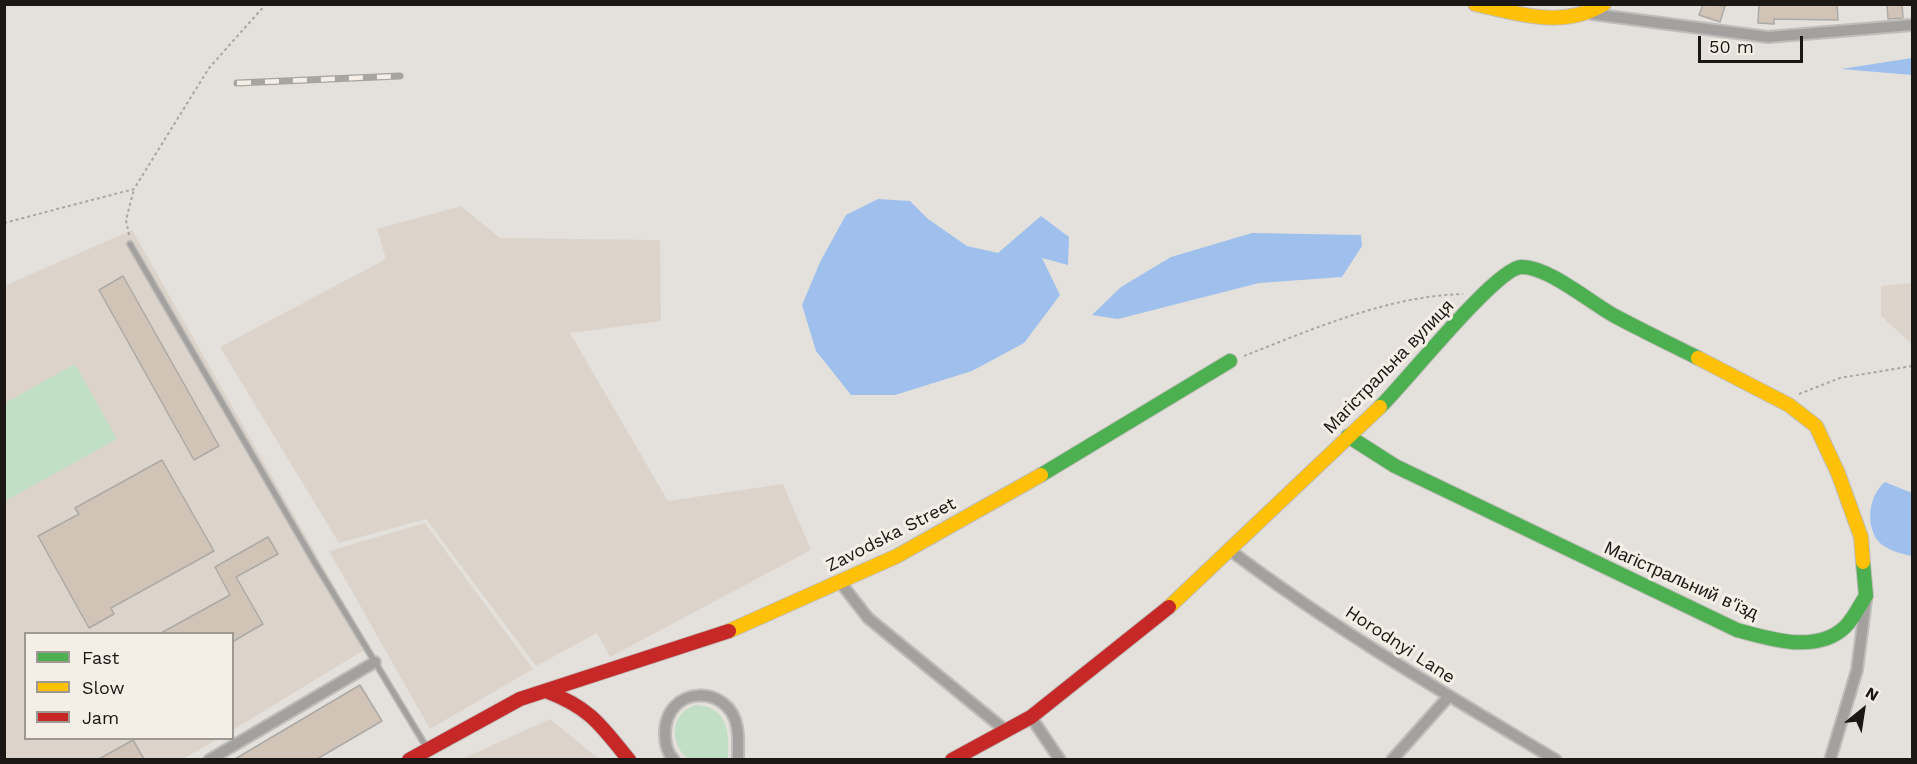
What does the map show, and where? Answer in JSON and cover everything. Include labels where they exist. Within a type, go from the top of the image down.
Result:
[{"type":"street","points":[[1475,4],[1548,18],[1572,18],[1592,14],[1768,37],[1912,26]]},
{"type":"street","points":[[1592,14],[1604,4]]},
{"type":"street","name":"Магістральна вулиця","points":[[952,759],[1030,717],[1164,612],[1231,551],[1393,394],[1484,293],[1510,272],[1520,267],[1537,269],[1612,314],[1789,405],[1816,426],[1838,473],[1861,537],[1866,596]]},
{"type":"street","name":"Zavodska Street","points":[[409,759],[520,699],[715,637],[897,556],[1092,446],[1230,361]]},
{"type":"street","name":"Магістральний в'їзд","points":[[1348,436],[1395,466],[1737,630],[1777,640],[1806,643],[1842,629],[1866,596]]},
{"type":"street","name":"Horodnyi Lane","points":[[1231,551],[1287,593],[1449,696],[1556,759]]},
{"type":"street","points":[[840,582],[868,618],[1005,730]]},
{"type":"street","points":[[1830,759],[1857,670],[1866,596]]},
{"type":"street","points":[[209,759],[375,662]]},
{"type":"street","points":[[546,691],[574,702],[595,717],[629,759]]},
{"type":"street","points":[[674,759],[669,754],[665,739],[667,715],[682,699],[694,695],[716,699],[733,715],[737,725],[738,759]]},
{"type":"street","points":[[1392,759],[1449,696]]},
{"type":"street","points":[[1030,717],[1060,759]]},
{"type":"lane","points":[[130,243],[226,411],[427,748]]},
{"type":"path","points":[[130,243],[126,220],[134,189],[209,68],[266,4]]},
{"type":"path","points":[[4,223],[134,189]]},
{"type":"path","points":[[1230,361],[1340,318],[1442,294],[1484,293]]},
{"type":"path","points":[[1789,405],[1801,392],[1840,378],[1912,366]]},
{"type":"shaded area","points":[[461,206],[500,238],[660,240],[661,321],[570,333],[668,501],[783,484],[811,550],[610,657],[597,633],[536,666],[426,519],[339,543],[220,347],[386,259],[377,229]]},
{"type":"shaded area","points":[[132,230],[369,647],[234,729],[234,632],[24,632],[24,740],[216,740],[183,759],[5,759],[4,286]]},
{"type":"shaded area","points":[[1912,283],[1912,344],[1881,316],[1881,286]]},
{"type":"shaded area","points":[[425,523],[533,669],[430,729],[329,551]]},
{"type":"shaded area","points":[[550,719],[599,759],[462,759]]},
{"type":"green space","points":[[75,364],[117,439],[5,501],[5,403]]},
{"type":"green space","points":[[696,705],[707,707],[721,716],[727,731],[728,759],[688,759],[682,752],[675,737],[677,721],[687,709]]},
{"type":"water","points":[[1912,58],[1912,75],[1841,69]]},
{"type":"water","points":[[878,199],[910,201],[928,219],[967,246],[998,253],[1041,216],[1069,237],[1068,265],[1042,258],[1060,295],[1024,343],[972,371],[895,395],[851,395],[816,351],[802,305],[821,260],[846,215]]},
{"type":"water","points":[[1252,233],[1361,235],[1362,246],[1342,277],[1259,283],[1118,319],[1092,315],[1121,287],[1171,257]]},
{"type":"water","points":[[1885,482],[1912,493],[1912,556],[1885,547],[1878,541],[1871,526],[1872,502],[1875,494]]},
{"type":"building","points":[[1703,4],[1725,6],[1720,22],[1699,15]]},
{"type":"building","points":[[1759,4],[1837,4],[1838,20],[1774,19],[1774,24],[1758,23]]},
{"type":"building","points":[[1887,4],[1902,4],[1903,18],[1888,19]]},
{"type":"building","points":[[123,276],[219,446],[194,460],[99,290]]},
{"type":"building","points":[[162,460],[214,551],[111,608],[114,614],[89,628],[38,536],[79,514],[75,508]]},
{"type":"building","points":[[268,537],[278,554],[236,577],[263,624],[234,641],[234,632],[163,632],[230,595],[215,567]]},
{"type":"building","points":[[360,685],[382,721],[317,759],[235,759]]},
{"type":"building","points":[[133,740],[144,759],[99,759]]},
{"type":"railway","points":[[237,83],[400,76]]},
{"type":"traffic: fast","points":[[1380,407],[1492,286],[1521,267],[1531,268],[1555,278],[1613,315],[1698,358]]},
{"type":"traffic: fast","points":[[1041,475],[1230,361]]},
{"type":"traffic: fast","points":[[1348,436],[1395,466],[1737,630],[1763,637],[1807,642],[1834,635],[1845,627],[1866,596],[1863,562]]},
{"type":"traffic: slow","points":[[1475,4],[1524,15],[1557,18],[1588,12],[1604,4]]},
{"type":"traffic: slow","points":[[1698,358],[1789,405],[1816,426],[1838,473],[1861,537],[1863,562]]},
{"type":"traffic: slow","points":[[1169,607],[1380,407]]},
{"type":"traffic: slow","points":[[729,631],[897,556],[1041,475]]},
{"type":"traffic: jam","points":[[952,760],[1031,717],[1169,607]]},
{"type":"traffic: jam","points":[[409,760],[520,699],[729,631]]},
{"type":"traffic: jam","points":[[546,691],[561,697],[593,718],[629,760]]}]
